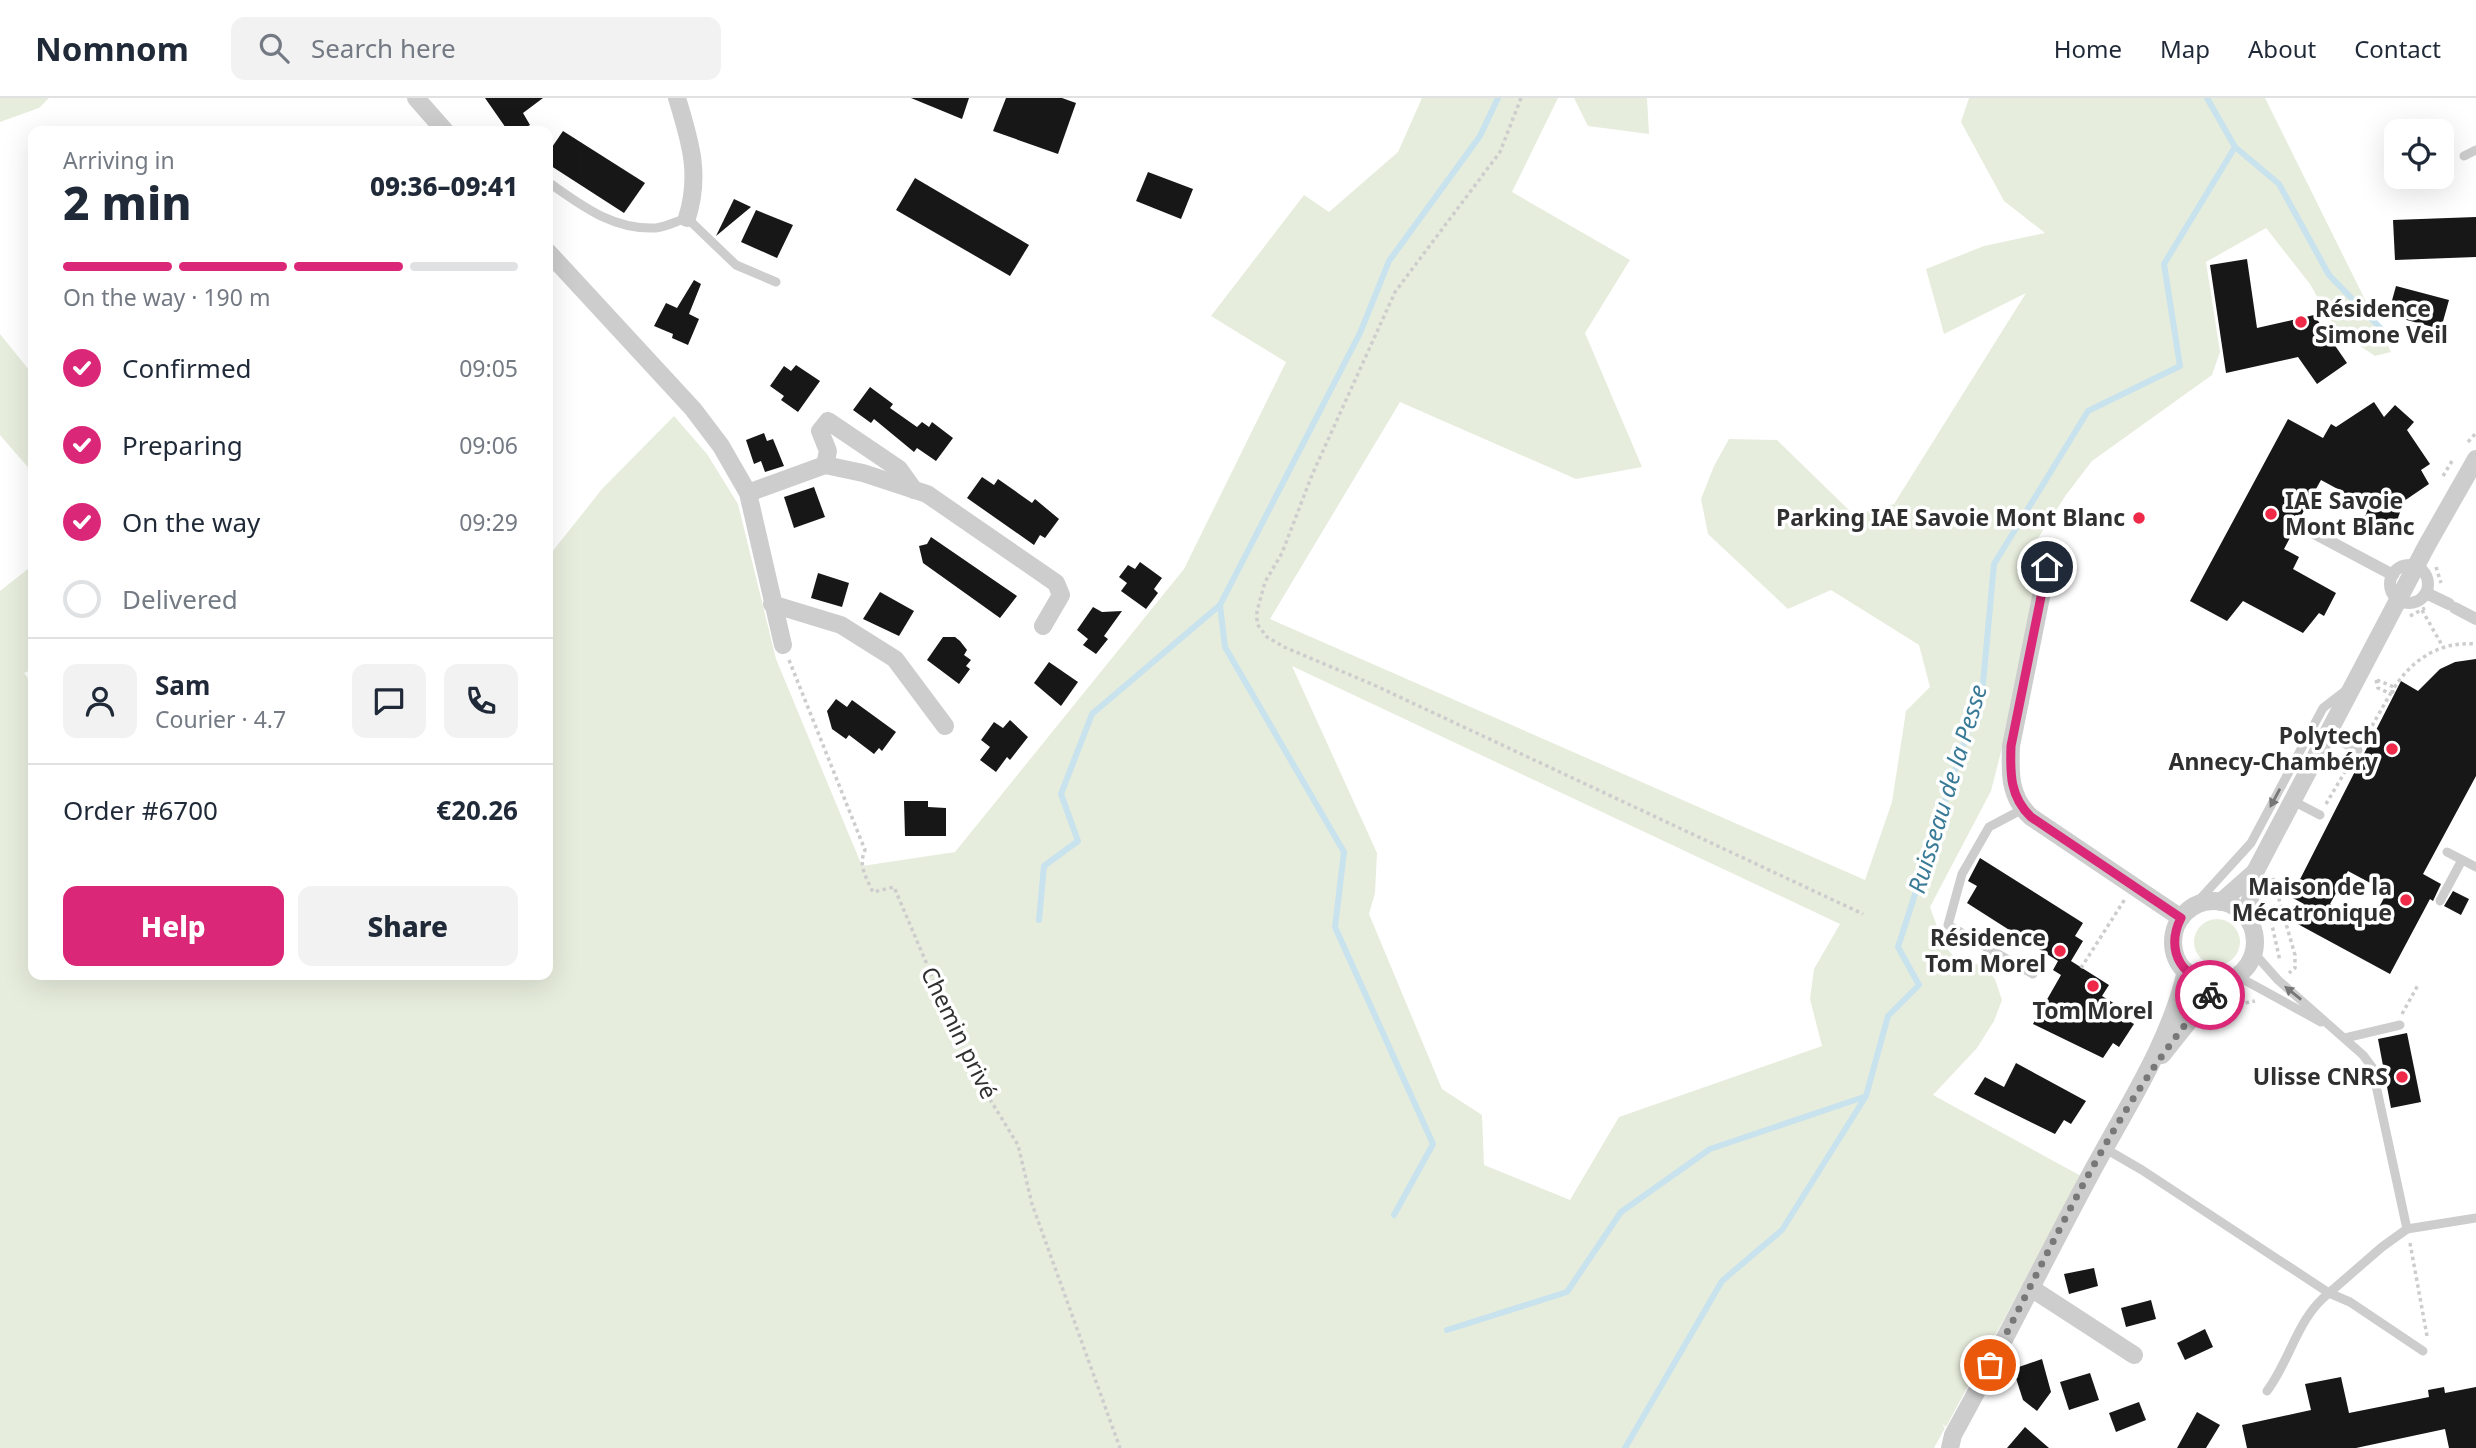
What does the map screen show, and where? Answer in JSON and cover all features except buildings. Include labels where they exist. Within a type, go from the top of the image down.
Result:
[{"type":"street","points":[[416,98],[441,126]]},
{"type":"street","points":[[677,98],[695,170],[694,197],[687,218]]},
{"type":"street","points":[[553,257],[693,409],[721,446],[748,493],[783,645]]},
{"type":"street","points":[[825,465],[828,451],[820,431],[828,421],[899,469],[914,490]]},
{"type":"street","points":[[2247,917],[2293,801],[2416,566],[2476,459]]},
{"type":"street","points":[[748,493],[825,465],[927,494],[1056,583],[1061,595],[1043,626]]},
{"type":"street","points":[[2297,524],[2393,575]]},
{"type":"street","points":[[2398,600],[2391,589],[2393,575],[2403,567],[2416,566],[2426,575],[2426,593]]},
{"type":"street","points":[[2047,567],[2011,746],[2010,774],[2014,795],[2023,809],[2133,886],[2185,914]]},
{"type":"street","points":[[2398,600],[2414,602],[2426,593]]},
{"type":"street","points":[[2426,593],[2476,619]]},
{"type":"street","points":[[772,604],[841,625],[895,659],[945,726]]},
{"type":"street","points":[[2221,902],[2264,874]]},
{"type":"street","points":[[2143,1080],[2229,979],[2247,966],[2254,953],[2255,934],[2247,917],[2231,904],[2210,901],[2185,914],[2176,929],[2175,951],[2186,971],[2208,982],[2229,979]]},
{"type":"street","points":[[1950,1448],[1953,1435],[2104,1148],[2143,1080],[2180,998],[2186,971]]},
{"type":"street","points":[[2031,1288],[2134,1354]]},
{"type":"lane","points":[[2464,156],[2476,150]]},
{"type":"lane","points":[[553,186],[599,218],[632,226],[657,228],[687,218],[736,265],[776,282]]},
{"type":"lane","points":[[2185,914],[2251,843],[2323,708],[2354,684]]},
{"type":"lane","points":[[2328,736],[2358,750]]},
{"type":"lane","points":[[2293,801],[2320,815]]},
{"type":"lane","points":[[2023,809],[1989,827],[1962,874],[1948,925],[2033,974]]},
{"type":"lane","points":[[2447,852],[2476,867]]},
{"type":"lane","points":[[2440,901],[2462,860]]},
{"type":"lane","points":[[2254,953],[2278,981],[2363,1055],[2376,1079],[2407,1229]]},
{"type":"lane","points":[[2229,979],[2268,992],[2336,1030]]},
{"type":"lane","points":[[2344,1038],[2398,1026]]},
{"type":"lane","points":[[2104,1148],[2329,1293],[2350,1302],[2426,1348]]},
{"type":"lane","points":[[2267,1391],[2283,1366],[2305,1317],[2315,1304],[2382,1247],[2407,1229],[2476,1218]]},
{"type":"path","points":[[1521,98],[1500,152],[1395,292],[1312,475],[1282,553],[1265,582],[1257,611],[1257,624],[1267,637],[1284,647],[1374,685],[1863,914]]},
{"type":"path","points":[[2422,610],[2443,647]]},
{"type":"path","points":[[2387,693],[2390,694],[2378,688],[2376,680],[2394,690],[2410,665],[2452,643],[2476,643]]},
{"type":"path","name":"Chemin privé","points":[[783,645],[865,850],[861,859],[863,873],[873,891],[894,887],[972,1070],[1018,1145],[1032,1204],[1120,1448]]},
{"type":"path","points":[[2264,874],[2284,917],[2295,955],[2295,968],[2278,981]]},
{"type":"path","points":[[2081,968],[2133,886]]},
{"type":"path","points":[[2284,917],[2300,912]]},
{"type":"path","points":[[2398,1026],[2418,985]]},
{"type":"path","points":[[2215,1011],[2231,1003],[2263,999],[2268,992]]},
{"type":"path","points":[[2407,1229],[2426,1348]]},
{"type":"green space","points":[[0,98],[49,98],[39,108],[0,122]]},
{"type":"green space","points":[[1422,98],[1558,98],[1512,192],[1630,260],[1585,333],[1642,467],[1576,479],[1400,402],[1270,619],[1865,880],[1892,802],[1906,711],[1930,687],[1919,645],[1831,590],[1788,609],[1708,534],[1701,499],[1714,466],[1729,439],[1777,440],[1854,515],[1894,504],[2026,293],[1944,334],[1926,269],[1984,246],[2045,233],[2004,201],[1961,122],[1969,98],[2265,98],[2391,352],[2375,356],[2335,329],[2310,284],[2266,228],[2206,262],[2220,352],[2212,375],[2092,461],[2033,546],[2034,598],[2017,689],[1991,791],[1930,907],[1944,946],[1957,959],[1984,966],[1995,979],[2002,1000],[1994,1021],[1977,1048],[1933,1095],[2081,1176],[1946,1427],[1941,1423],[1945,1428],[1934,1448],[0,1448],[0,591],[28,569],[28,671],[24,673],[28,678],[28,980],[553,980],[553,551],[602,489],[674,416],[707,454],[738,504],[776,659],[862,866],[955,852],[1184,569],[1286,362],[1211,316],[1304,195],[1329,212],[1398,152]],"holes":[[[1292,666],[1840,924],[1814,969],[1810,999],[1822,1046],[1619,1117],[1570,1200],[1484,1165],[1482,1115],[1442,1089],[1369,914],[1375,893],[1377,853]]]},
{"type":"green space","points":[[1574,98],[1647,98],[1649,134],[1588,126]]},
{"type":"green space","points":[[0,334],[28,369],[28,467],[0,435]]},
{"type":"green space","points":[[2217,919],[2234,925],[2240,942],[2234,959],[2217,965],[2200,959],[2194,942],[2200,925]]},
{"type":"waterway","points":[[1394,1215],[1433,1144],[1335,927],[1344,852],[1225,647],[1220,605],[1360,333],[1389,261],[1480,136],[1498,98]]},
{"type":"waterway","name":"Ruisseau de la Pesse","points":[[1625,1448],[1722,1281],[1782,1230],[1866,1096],[1888,1016],[1919,985],[1898,947],[1983,684],[1994,564],[2088,411],[2180,366],[2164,264],[2235,147],[2207,98]]},
{"type":"waterway","points":[[2235,147],[2279,184],[2329,275],[2392,340]]},
{"type":"waterway","points":[[1039,920],[1044,866],[1078,841],[1061,794],[1092,714],[1220,605]]},
{"type":"waterway","points":[[1447,1330],[1567,1292],[1621,1212],[1710,1149],[1864,1097]]},
{"type":"way so far","points":[[1990,1365],[2143,1080],[2210,995]]},
{"type":"place","name":"Résidence Simone Veil","points":[[2301,322]]},
{"type":"place","name":"IAE Savoie Mont Blanc","points":[[2271,514]]},
{"type":"place","name":"Parking IAE Savoie Mont Blanc","points":[[2139,518]]},
{"type":"place","name":"Polytech Annecy-Chambéry","points":[[2392,749]]},
{"type":"place","name":"Maison de la Mécatronique","points":[[2406,900]]},
{"type":"place","name":"Résidence Tom Morel","points":[[2060,951]]},
{"type":"place","name":"Tom Morel","points":[[2093,986]]},
{"type":"place","name":"Ulisse CNRS","points":[[2402,1077]]},
{"type":"route","points":[[2047,567],[2011,746],[2010,774],[2014,795],[2031,817],[2181,918],[2174,940],[2179,962],[2196,978],[2220,982],[2210,995]]}]
